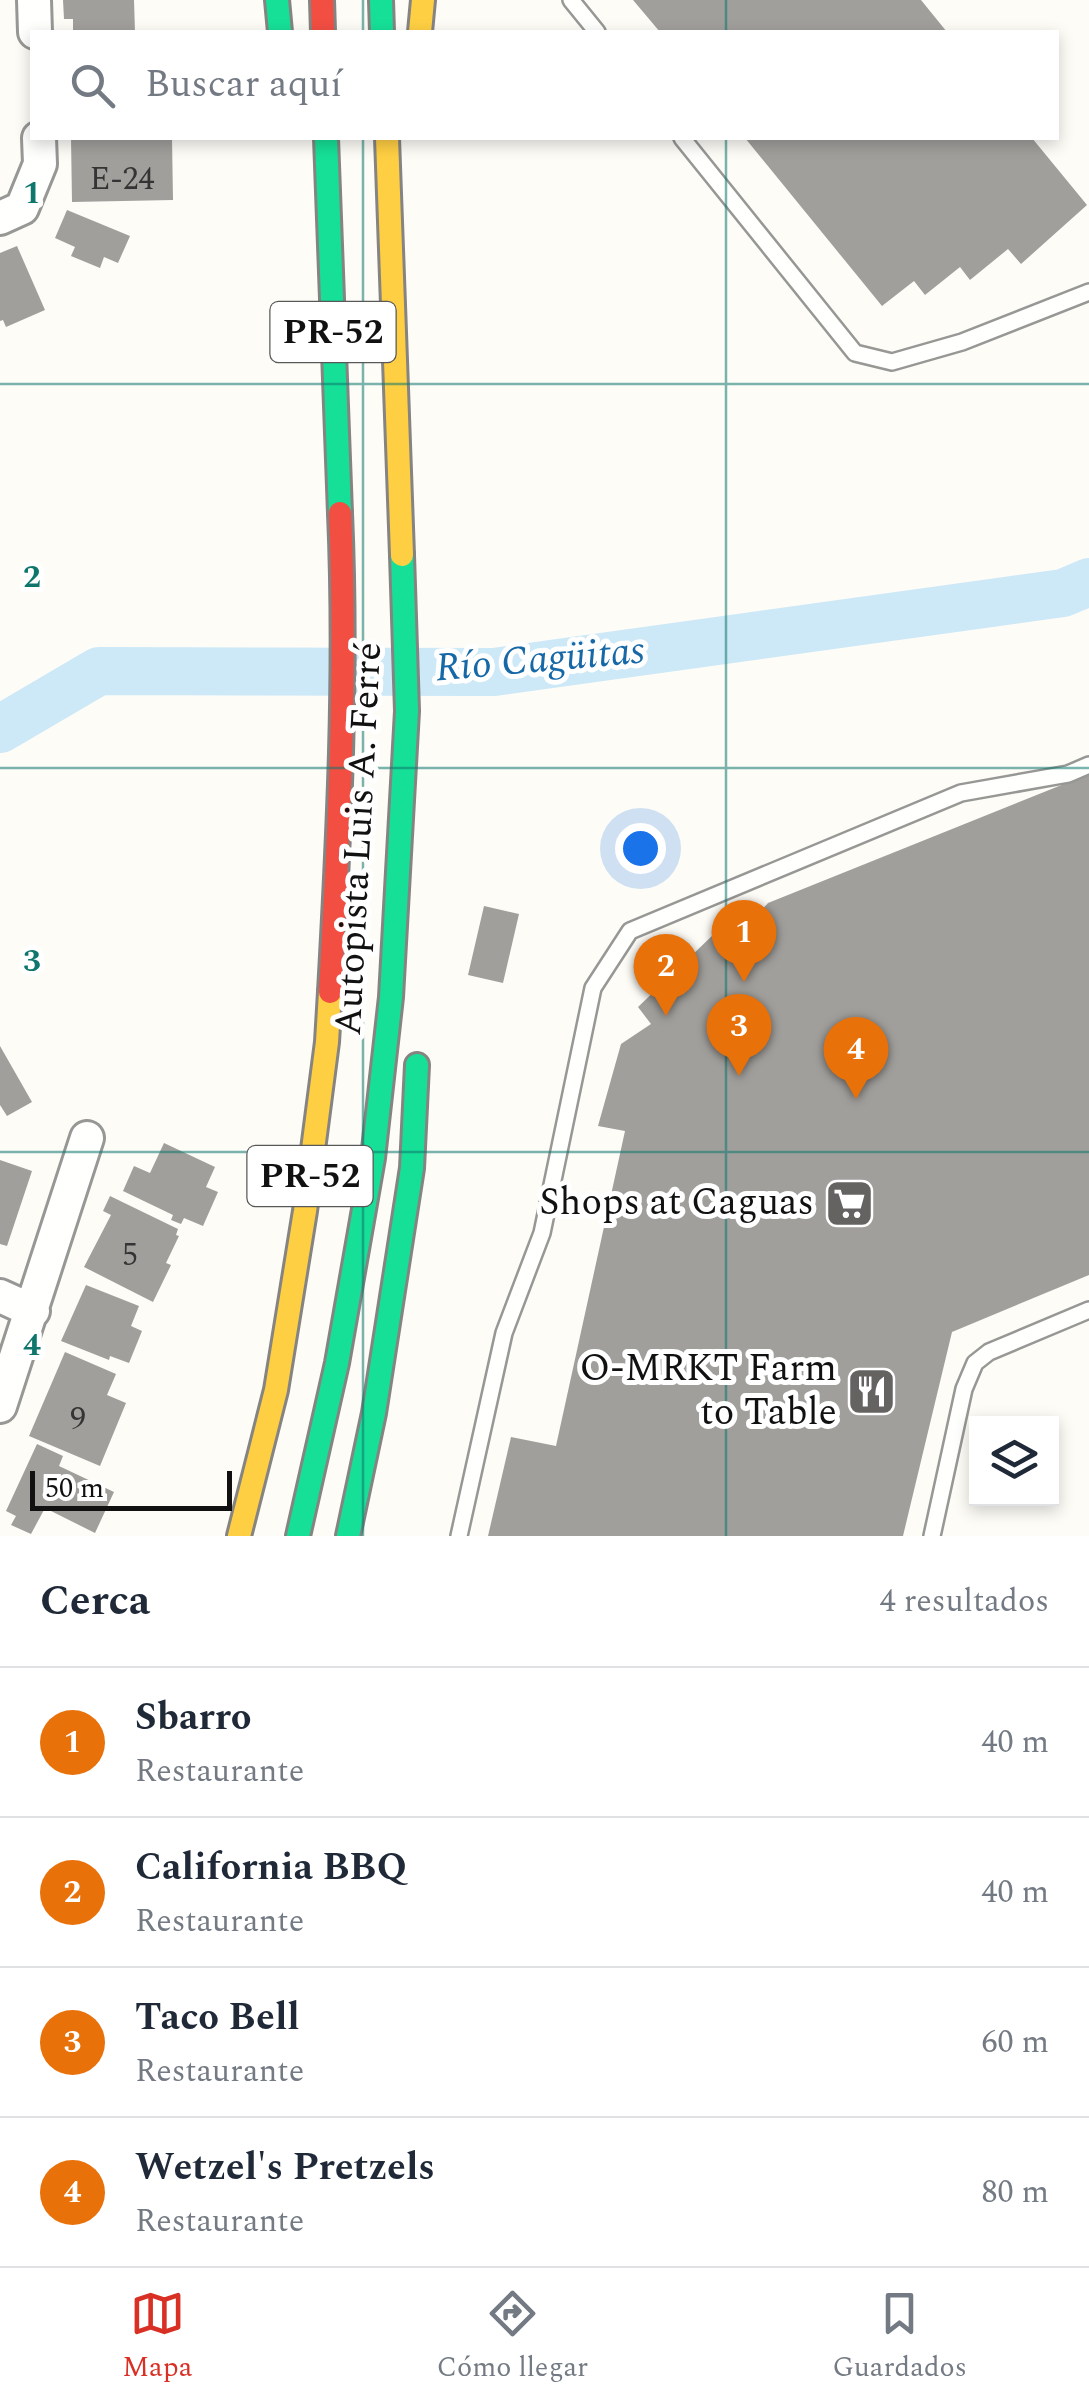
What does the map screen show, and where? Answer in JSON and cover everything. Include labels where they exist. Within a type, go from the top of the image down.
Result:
[{"type":"highway","points":[[277,0],[280,30]]},
{"type":"highway","points":[[322,0],[323,30]]},
{"type":"highway","points":[[381,0],[382,30]]},
{"type":"highway","points":[[420,30],[423,0]]},
{"type":"highway","name":"Autopista Luis A. Ferré","points":[[239,1536],[276,1390],[327,1042],[336,889],[341,526],[326,140]]},
{"type":"highway","name":"Autopista Luis A. Ferré","points":[[298,1536],[337,1363],[372,1158],[390,997],[403,813],[407,711],[386,140]]},
{"type":"highway","points":[[394,309],[410,155]]},
{"type":"highway","points":[[307,236],[334,369]]},
{"type":"highway","points":[[403,813],[416,899]]},
{"type":"highway","points":[[348,1536],[374,1413],[412,1168],[418,1042]]},
{"type":"street","points":[[34,0],[35,30]]},
{"type":"street","points":[[0,218],[22,208],[40,164],[39,140]]},
{"type":"street","points":[[0,1406],[87,1138]]},
{"type":"street","points":[[0,1296],[32,1312]]},
{"type":"lane","points":[[571,0],[596,30]]},
{"type":"lane","points":[[684,140],[855,352],[892,362],[962,342],[1089,292]]},
{"type":"lane","points":[[459,1536],[504,1332],[542,1234],[593,988],[630,931],[961,793],[1068,774],[1089,765]]},
{"type":"lane","points":[[932,1536],[964,1388],[975,1364],[988,1352],[1089,1310]]},
{"type":"building","points":[[63,0],[134,0],[135,30],[73,30],[73,19],[64,19]]},
{"type":"building","points":[[633,0],[921,0],[945,30],[658,30]]},
{"type":"building","points":[[71,140],[172,140],[173,200],[72,202]]},
{"type":"building","points":[[747,140],[1034,140],[1087,205],[1021,264],[1008,249],[970,280],[960,267],[925,295],[914,281],[882,306]]},
{"type":"building","points":[[67,210],[130,236],[118,263],[104,257],[100,268],[71,256],[75,247],[55,238]]},
{"type":"building","points":[[17,246],[45,310],[6,327],[0,321],[0,253]]},
{"type":"building","name":"Shops at Caguas","points":[[1089,774],[1089,1275],[952,1332],[903,1536],[488,1536],[511,1437],[556,1446],[625,1131],[598,1126],[621,1044],[651,1024],[638,1007],[714,934],[727,949],[768,903]]},
{"type":"building","points":[[484,906],[519,914],[503,983],[468,975]]},
{"type":"building","points":[[0,1046],[32,1102],[7,1116],[0,1105]]},
{"type":"building","points":[[164,1143],[215,1167],[206,1187],[218,1192],[203,1226],[184,1218],[181,1224],[171,1220],[173,1215],[123,1191],[134,1166],[150,1173]]},
{"type":"building","points":[[0,1160],[32,1171],[7,1246],[0,1244]]},
{"type":"building","points":[[110,1196],[178,1229],[179,1236],[166,1263],[171,1265],[153,1302],[84,1267],[111,1215],[103,1211]]},
{"type":"building","points":[[86,1285],[139,1306],[131,1326],[142,1331],[129,1363],[110,1356],[109,1360],[61,1341]]},
{"type":"building","points":[[65,1352],[116,1374],[107,1395],[126,1403],[100,1466],[29,1436]]},
{"type":"building","points":[[37,1444],[63,1456],[59,1466],[114,1492],[95,1533],[45,1508],[31,1534],[11,1525],[16,1516],[6,1511]]},
{"type":"waterway","name":"Río Cagüitas","points":[[0,729],[99,671],[494,672],[1063,593],[1089,582]]},
{"type":"traffic: fast","points":[[277,0],[280,30]]},
{"type":"traffic: fast","points":[[381,0],[382,30]]},
{"type":"traffic: fast","points":[[326,140],[340,513]]},
{"type":"traffic: fast","points":[[298,1536],[337,1363],[373,1158],[391,997],[407,711],[402,555]]},
{"type":"traffic: fast","points":[[348,1536],[374,1413],[412,1168],[417,1065]]},
{"type":"traffic: slow","points":[[420,30],[423,0]]},
{"type":"traffic: slow","points":[[387,140],[402,555]]},
{"type":"traffic: slow","points":[[239,1536],[276,1390],[305,1211],[330,992]]},
{"type":"traffic: jam","points":[[322,0],[323,30]]},
{"type":"traffic: jam","points":[[330,992],[342,693],[340,513]]},
{"type":"place","name":"Sbarro","points":[[744,982]]},
{"type":"place","name":"California BBQ","points":[[666,1016]]},
{"type":"place","name":"Taco Bell","points":[[739,1076]]},
{"type":"place","name":"Wetzel's Pretzels","points":[[856,1099]]},
{"type":"place","name":"Shops at Caguas","points":[[849,1203]]},
{"type":"place","name":"O-MRKT Farm to Table","points":[[872,1391]]}]
